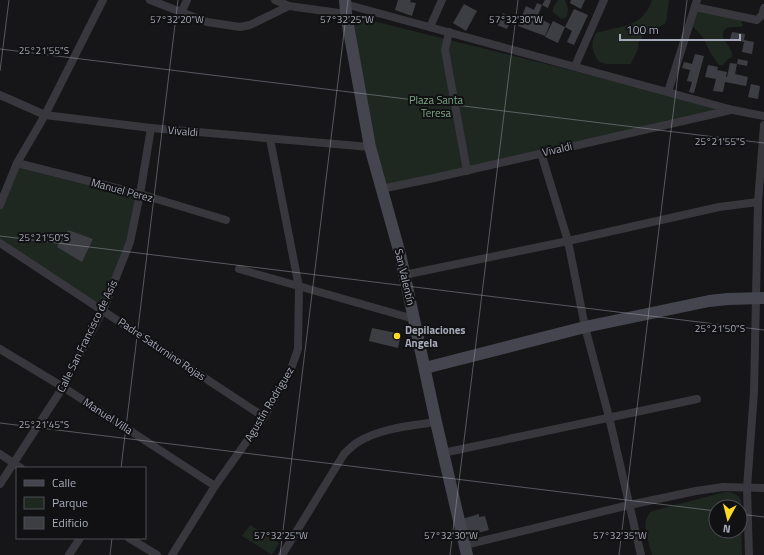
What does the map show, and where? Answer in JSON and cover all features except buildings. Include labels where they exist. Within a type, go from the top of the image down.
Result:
[{"type":"main road","name":"San Valentín","points":[[346,6],[370,147],[400,254],[436,422],[466,550]]},
{"type":"main road","points":[[424,368],[585,327],[709,301],[760,298]]},
{"type":"street","points":[[0,205],[17,163],[45,115],[103,0]]},
{"type":"street","points":[[150,0],[207,22],[240,27],[250,25],[293,4]]},
{"type":"street","points":[[181,13],[187,0]]},
{"type":"street","points":[[276,0],[293,4],[346,6],[449,32],[733,110],[764,116]]},
{"type":"street","points":[[430,27],[442,0]]},
{"type":"street","points":[[575,66],[604,0]]},
{"type":"street","points":[[668,92],[696,4],[757,20],[762,15],[764,8]]},
{"type":"street","points":[[449,32],[445,50],[467,171]]},
{"type":"street","name":"Vivaldi","points":[[0,95],[45,115],[151,128],[370,147]]},
{"type":"street","name":"Vivaldi","points":[[381,189],[467,171],[733,110]]},
{"type":"street","points":[[749,555],[747,488],[760,298],[758,202],[764,125]]},
{"type":"street","name":"Calle San Francisco de Asís","points":[[18,465],[63,387],[103,310],[130,242],[151,128]]},
{"type":"street","name":"Agustín Rodriguez","points":[[172,555],[215,486],[264,417],[291,369],[298,349],[299,287],[270,139]]},
{"type":"street","points":[[541,153],[568,241],[585,327],[609,417],[641,555]]},
{"type":"street","name":"Manuel Perez","points":[[17,163],[140,194],[226,220]]},
{"type":"street","points":[[404,275],[568,241],[718,207],[758,202]]},
{"type":"street","name":"Padre Saturnino Rojas","points":[[0,243],[264,417]]},
{"type":"street","points":[[238,269],[414,319]]},
{"type":"street","name":"Manuel Villa","points":[[0,349],[63,387],[215,486]]},
{"type":"street","points":[[444,453],[697,399]]},
{"type":"street","points":[[282,555],[344,454],[357,442],[386,430],[436,422]]},
{"type":"street","points":[[0,454],[18,465]]},
{"type":"street","name":"Calle San Francisco de Asís","points":[[0,484],[16,467]]},
{"type":"street","points":[[466,550],[629,505],[723,487],[764,488]]},
{"type":"street","points":[[69,555],[79,539]]},
{"type":"street","points":[[131,539],[157,555]]},
{"type":"green space","points":[[558,0],[565,0],[568,8],[567,16],[564,19],[560,18],[553,12],[553,8]]},
{"type":"green space","points":[[652,0],[669,0],[666,23],[644,35],[639,41],[638,49],[631,64],[607,64],[599,62],[592,44],[596,33],[621,27],[636,21],[643,16]]},
{"type":"green space","points":[[695,11],[739,15],[743,26],[729,27],[723,34],[731,50],[732,57],[723,65],[719,65],[710,52],[703,37],[689,23],[687,19],[688,16]]},
{"type":"green space","name":"Plaza Santa Teresa","points":[[345,14],[723,108],[384,188]]},
{"type":"green space","points":[[17,163],[137,194],[132,225],[102,309],[0,243],[0,205]]},
{"type":"green space","points":[[730,492],[738,496],[740,499],[708,499],[708,539],[742,539],[742,555],[652,555],[645,526],[648,515],[652,511]]},
{"type":"green space","points":[[250,525],[279,543],[272,555],[242,536]]},
{"type":"place","name":"Depilaciones Angela","points":[[397,336]]}]
